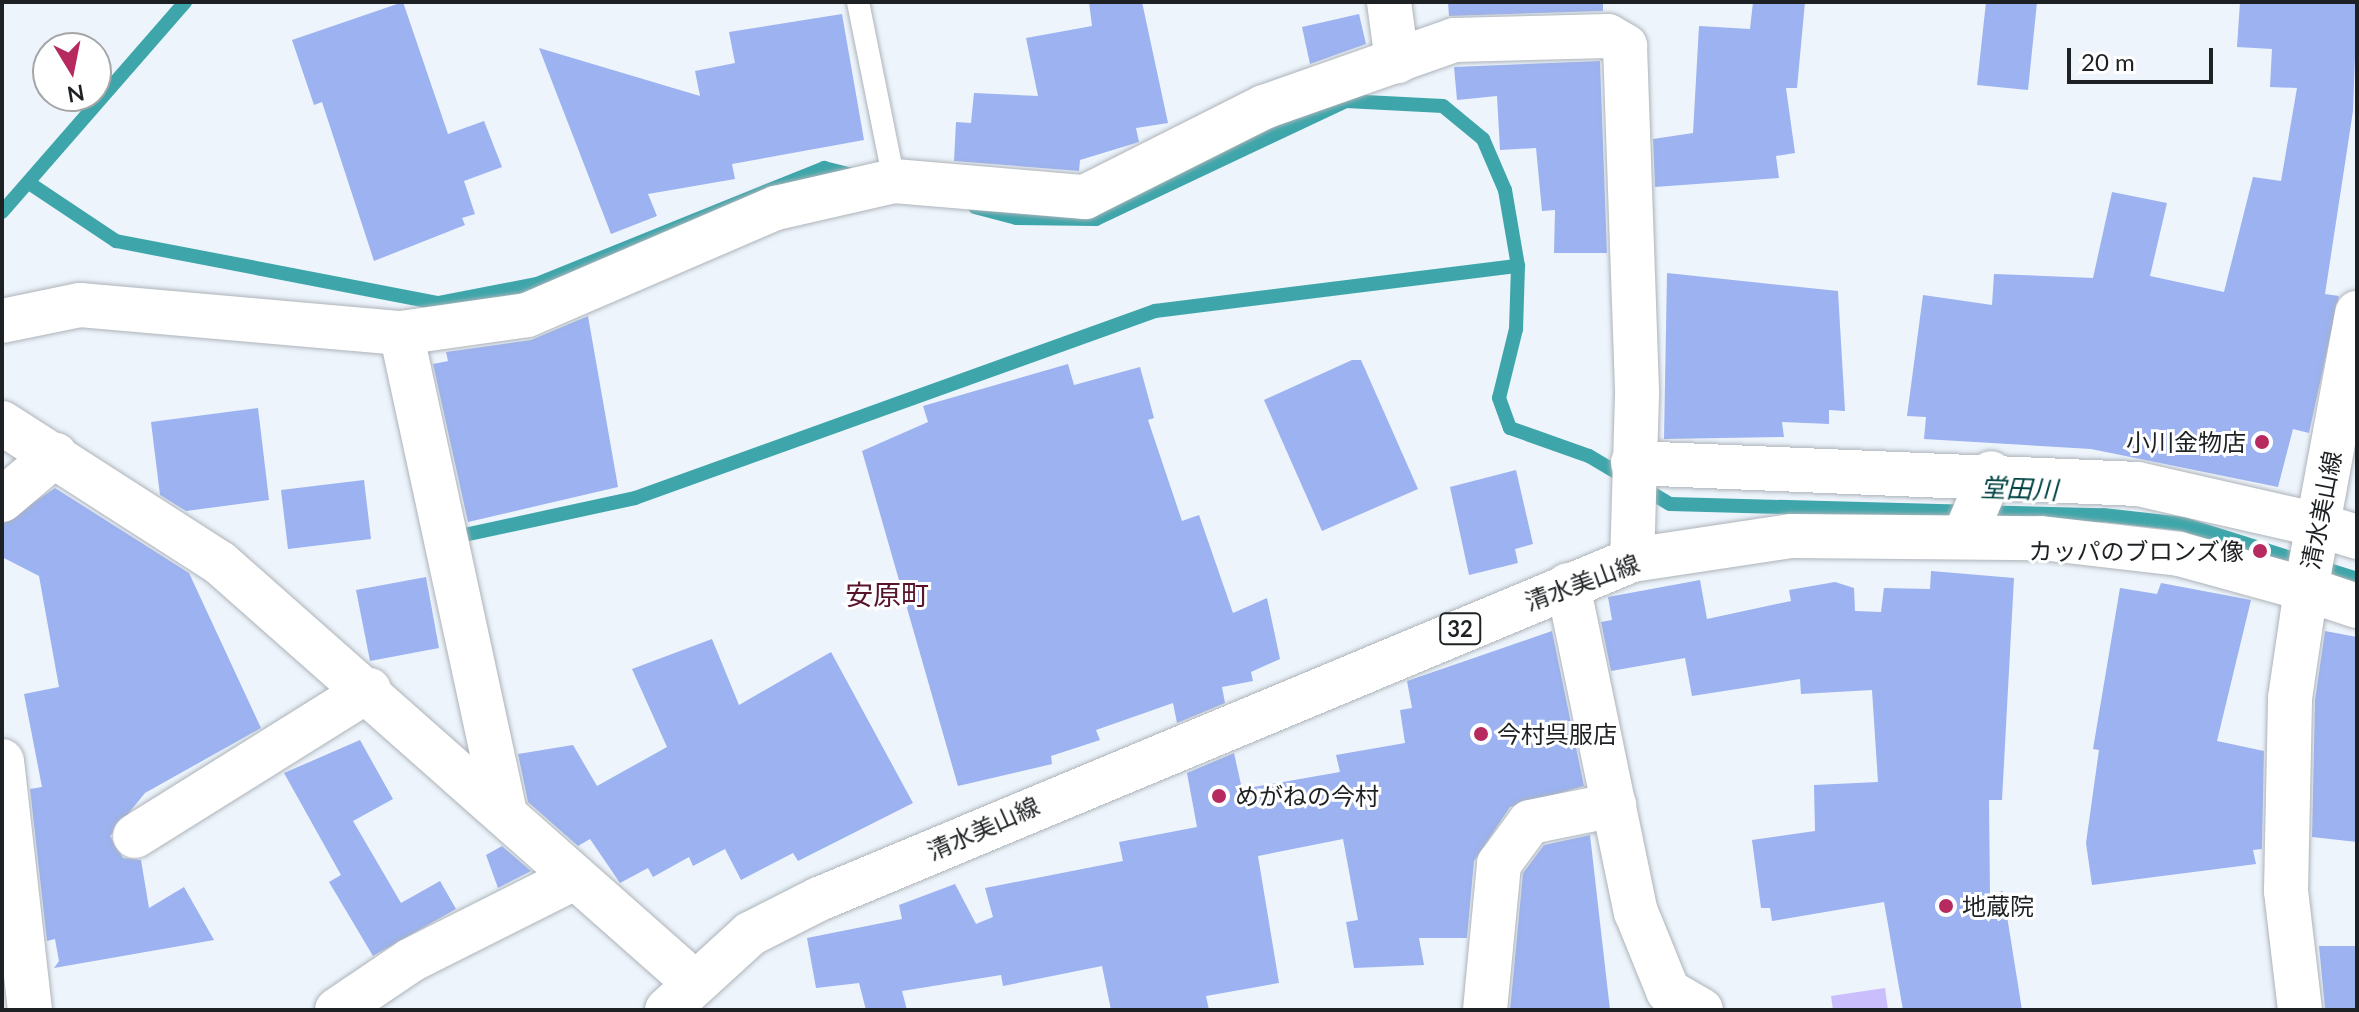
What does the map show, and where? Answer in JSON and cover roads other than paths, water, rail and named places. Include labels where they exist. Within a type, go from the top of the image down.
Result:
[{"type":"street","points":[[1389,2],[1397,61]]},
{"type":"street","points":[[2,321],[80,305],[401,333],[527,315],[776,208],[894,181],[1085,197],[1264,107],[1454,40],[1608,36],[1625,46],[1636,308],[1632,560]]},
{"type":"street","name":"清水美山線","points":[[681,997],[750,934],[819,899],[1632,560],[1977,505],[2179,554],[2321,555],[2357,313]]},
{"type":"street","points":[[401,333],[505,813]]},
{"type":"street","points":[[2,423],[220,563],[369,690],[505,813],[572,879],[681,997]]},
{"type":"street","points":[[2,500],[55,455]]},
{"type":"street","points":[[1633,463],[1977,505],[2138,484],[2321,555],[2357,606]]},
{"type":"street","points":[[2300,1010],[2286,876],[2290,698],[2321,555]]},
{"type":"street","points":[[1568,585],[1636,912],[1668,991],[1701,1010]]},
{"type":"street","points":[[135,836],[369,690]]},
{"type":"street","points":[[2,761],[30,1010]]},
{"type":"street","points":[[1485,1010],[1499,864],[1530,822],[1614,805]]},
{"type":"street","points":[[337,1010],[411,960],[572,879]]},
{"type":"lane","points":[[858,2],[894,181]]},
{"type":"waterway","points":[[2,212],[185,2]]},
{"type":"waterway","name":"堂田川","points":[[975,207],[1017,218],[1096,219],[1346,101],[1443,106],[1483,139],[1505,190],[1518,266],[1516,329],[1499,398],[1510,428],[1589,456],[1670,504],[2103,515],[2183,524],[2357,579]]},
{"type":"waterway","points":[[29,183],[116,241],[438,303],[537,284],[824,168],[855,176]]},
{"type":"waterway","points":[[455,537],[635,498],[1155,311],[1518,266]]},
{"type":"place","name":"小川金物店","points":[[2262,442]]},
{"type":"place","name":"カッパのブロンズ像","points":[[2260,551]]},
{"type":"place","name":"今村呉服店","points":[[1481,734]]},
{"type":"place","name":"めがねの今村","points":[[1219,796]]},
{"type":"place","name":"地蔵院","points":[[1946,906]]},
{"type":"district","name":"安原町","points":[[887,594]]}]
